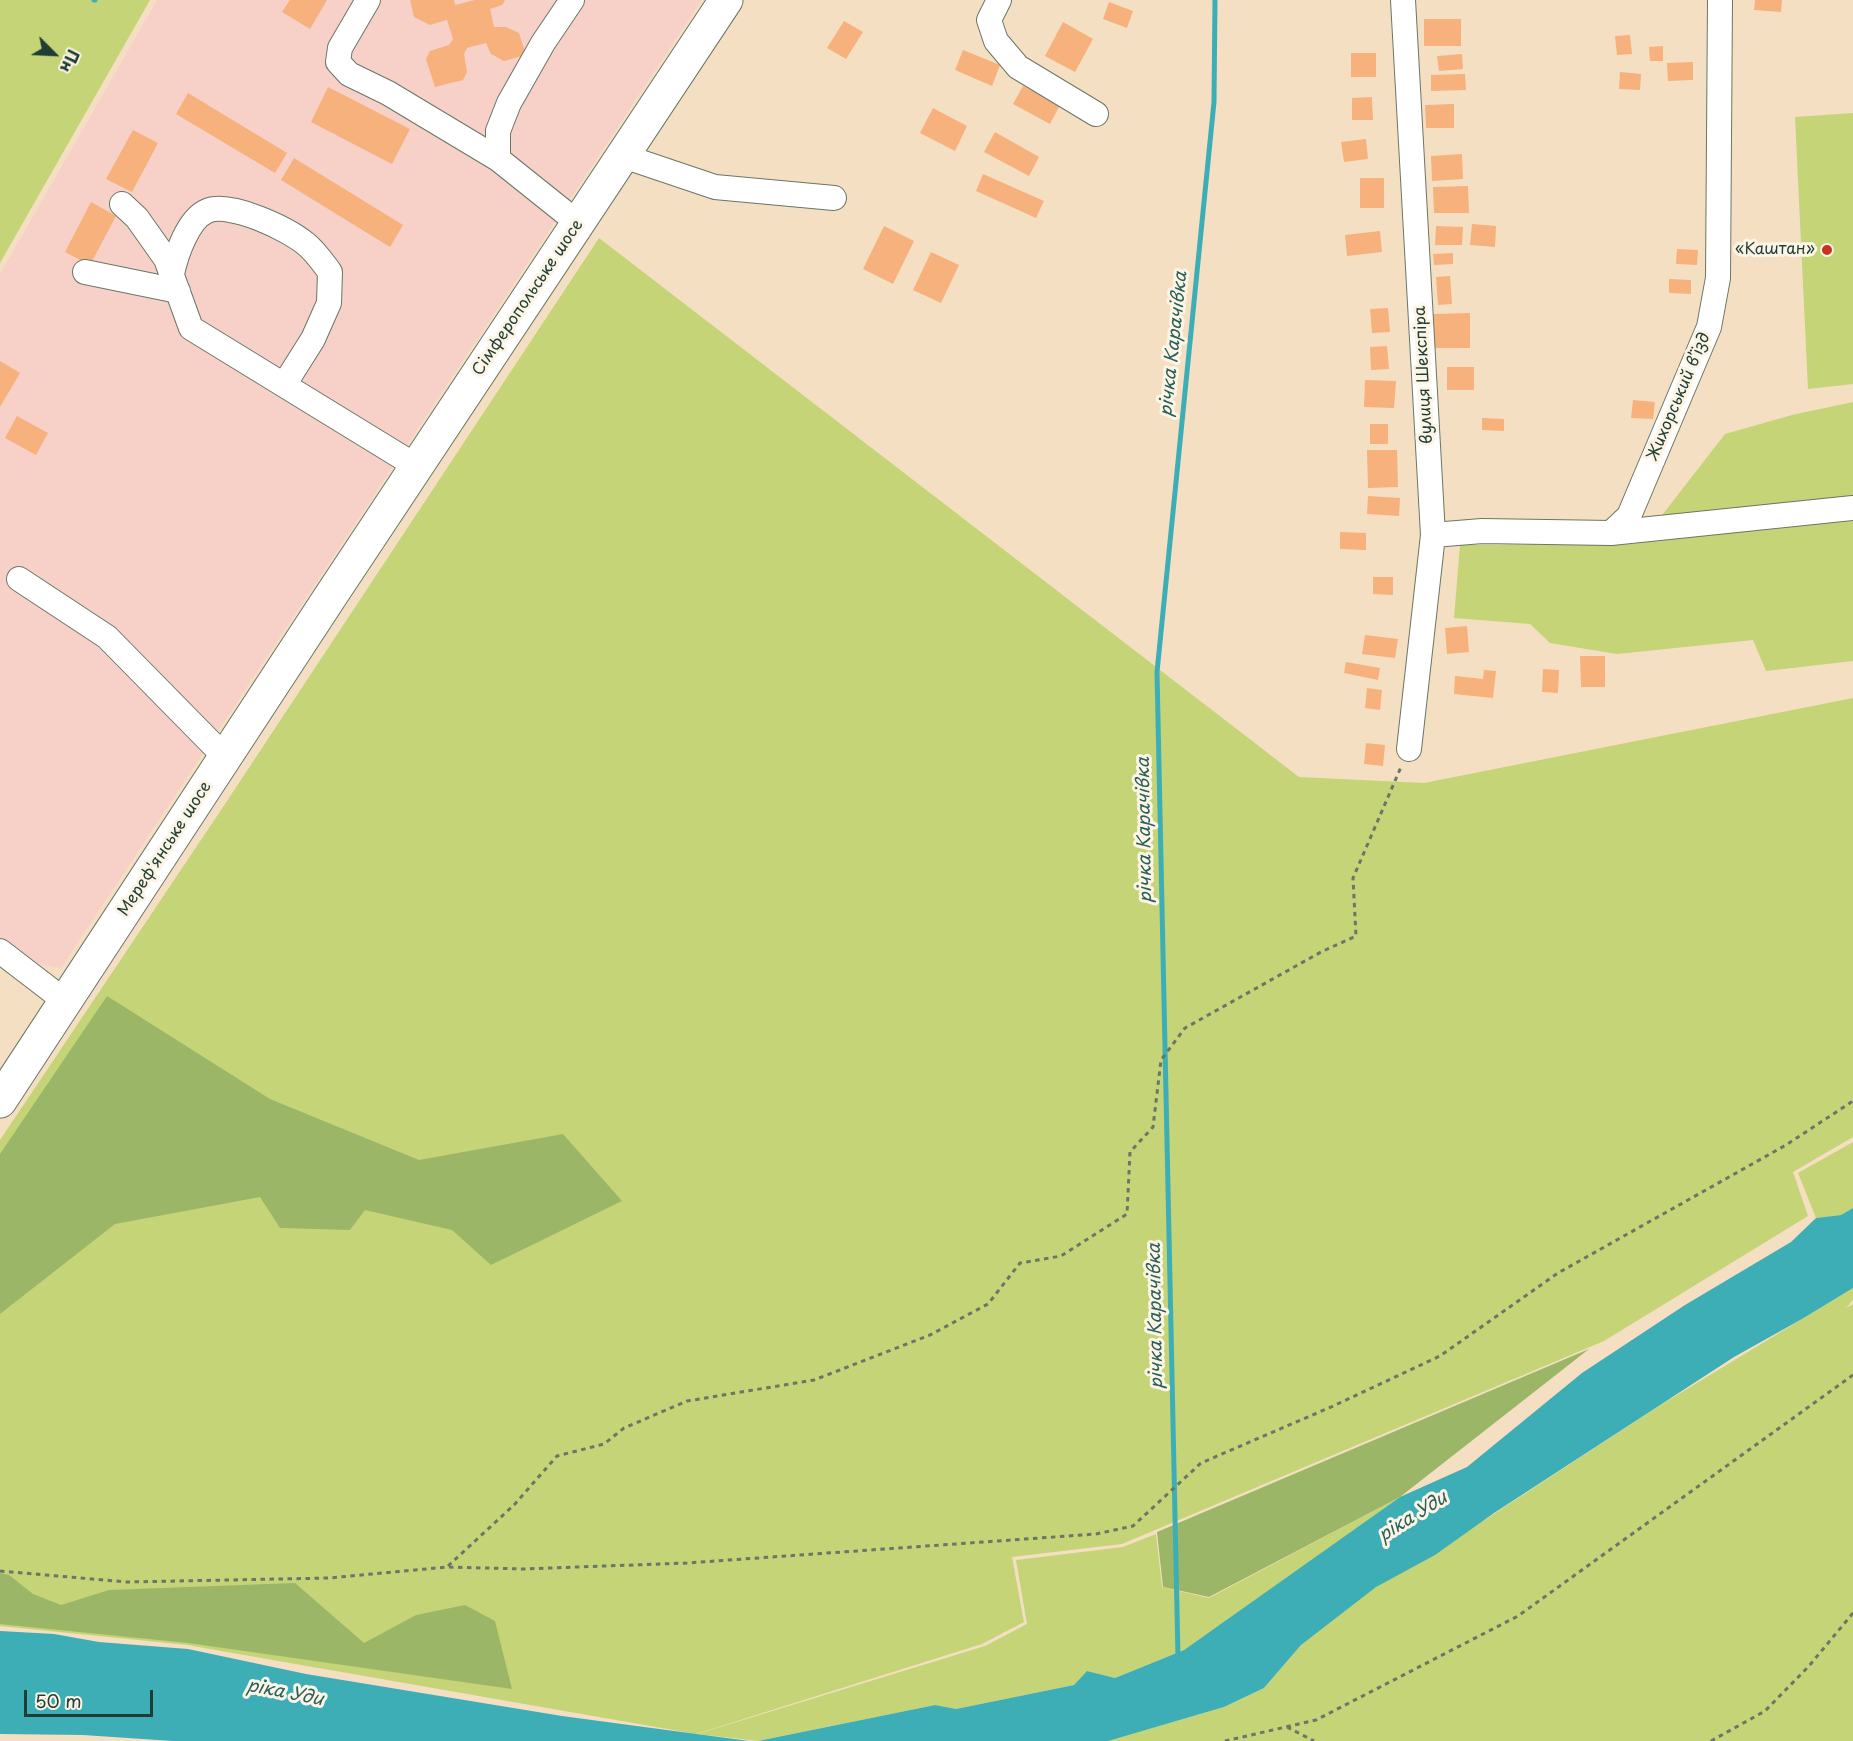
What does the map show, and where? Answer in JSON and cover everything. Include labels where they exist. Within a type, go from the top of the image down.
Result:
[{"type":"highway","name":"Сімферопольське шосе","points":[[330,597],[726,0]]},
{"type":"highway","name":"Мереф'янське шосе","points":[[0,1101],[330,597]]},
{"type":"street","points":[[369,0],[340,48],[338,62],[349,74],[388,93],[498,159],[578,223]]},
{"type":"street","points":[[498,159],[498,131],[508,103],[543,43],[572,0]]},
{"type":"street","points":[[999,0],[989,20],[996,41],[1018,67],[1096,114]]},
{"type":"street","name":"вулиця Шекспіра","points":[[1403,0],[1433,535],[1409,749]]},
{"type":"street","name":"Жихорський в’їзд","points":[[1611,533],[1629,516],[1709,327],[1718,278],[1720,0]]},
{"type":"street","points":[[622,156],[715,188],[834,198]]},
{"type":"street","points":[[122,204],[137,218],[166,259],[191,328],[416,466]]},
{"type":"street","points":[[175,283],[177,252],[192,225],[207,211],[225,209],[266,220],[307,244],[330,272],[329,303],[313,339],[284,385]]},
{"type":"street","points":[[85,272],[175,283]]},
{"type":"street","points":[[1433,535],[1482,531],[1611,533],[1853,508]]},
{"type":"street","points":[[19,579],[107,638],[225,757]]},
{"type":"street","points":[[0,951],[65,1001]]},
{"type":"path","points":[[447,1567],[514,1505],[557,1456],[604,1444],[624,1428],[687,1401],[814,1380],[930,1335],[988,1304],[1020,1263],[1061,1256],[1127,1214],[1130,1152],[1153,1127],[1161,1060],[1185,1028],[1321,952],[1356,936],[1353,878],[1409,749]]},
{"type":"path","points":[[0,1571],[127,1582],[329,1578],[447,1567],[523,1569],[687,1563],[1096,1534],[1133,1526],[1201,1463],[1331,1407],[1440,1356],[1558,1273],[1786,1145],[1853,1101]]},
{"type":"path","points":[[1225,1741],[1316,1720],[1518,1616],[1853,1375]]},
{"type":"path","points":[[1712,1741],[1765,1711],[1809,1666],[1853,1613]]},
{"type":"path","points":[[1287,1727],[1314,1741]]},
{"type":"shaded area","points":[[157,0],[702,0],[61,968],[0,957],[0,274]]},
{"type":"green space","points":[[0,0],[150,0],[0,263]]},
{"type":"green space","name":"«Каштан»","points":[[1853,113],[1853,384],[1808,389],[1795,117]]},
{"type":"green space","points":[[599,238],[1299,777],[1424,783],[1853,698],[1853,1137],[1793,1172],[1808,1216],[1604,1341],[1122,1544],[1012,1557],[1024,1622],[982,1644],[696,1734],[187,1645],[0,1626],[0,1140]]},
{"type":"green space","points":[[1853,402],[1853,661],[1766,671],[1753,640],[1617,654],[1550,643],[1530,624],[1454,618],[1460,545],[1635,544],[1656,523],[1725,434],[1792,415]]},
{"type":"green space","points":[[107,996],[270,1099],[419,1160],[563,1134],[622,1201],[491,1265],[452,1230],[365,1210],[350,1230],[280,1228],[260,1197],[115,1224],[0,1314],[0,1154]]},
{"type":"green space","points":[[1853,1142],[1853,1208],[1841,1215],[1816,1218],[1798,1173]]},
{"type":"green space","points":[[1853,1288],[1853,1300],[1846,1308],[1853,1304],[1853,1741],[1093,1741],[1145,1730],[1224,1707],[1264,1688],[1301,1645],[1363,1589],[1486,1519],[1659,1406]]},
{"type":"green space","points":[[1589,1349],[1400,1497],[1209,1597],[1163,1587],[1157,1532]]},
{"type":"green space","points":[[1400,1497],[1184,1650],[1115,1678],[1087,1671],[1074,1685],[956,1709],[935,1705],[758,1741],[697,1734],[985,1646],[1027,1624],[1016,1560],[1123,1547],[1156,1534],[1162,1587],[1209,1598]]},
{"type":"green space","points":[[0,1573],[9,1575],[33,1594],[61,1605],[109,1590],[295,1583],[364,1643],[416,1615],[465,1605],[495,1621],[512,1689],[188,1643],[0,1624]]},
{"type":"water","name":"ріка Уди","points":[[1853,1208],[1853,1288],[1734,1357],[1494,1513],[1435,1555],[1376,1587],[1301,1645],[1264,1688],[1224,1707],[1108,1741],[758,1741],[935,1705],[956,1709],[1074,1685],[1087,1671],[1115,1678],[1184,1650],[1400,1497],[1467,1467],[1582,1373],[1685,1305],[1791,1242],[1816,1218],[1841,1215]]},
{"type":"water","name":"ріка Уди","points":[[0,1631],[54,1634],[99,1642],[188,1649],[306,1674],[562,1716],[749,1741],[173,1741],[83,1735],[0,1734]]},
{"type":"building","points":[[290,0],[327,0],[310,29],[282,12]]},
{"type":"building","points":[[410,0],[454,0],[455,5],[475,0],[505,0],[502,5],[490,9],[494,27],[506,27],[519,33],[526,55],[504,61],[491,54],[486,43],[467,48],[464,54],[467,72],[463,80],[435,87],[426,59],[430,51],[449,45],[453,39],[447,20],[430,25],[414,17]]},
{"type":"building","points":[[1755,0],[1782,0],[1781,12],[1754,10]]},
{"type":"building","points":[[1109,2],[1133,11],[1127,28],[1103,19]]},
{"type":"building","points":[[1424,19],[1461,19],[1461,46],[1424,46]]},
{"type":"building","points":[[844,21],[863,32],[846,59],[827,48]]},
{"type":"building","points":[[1063,22],[1093,39],[1075,72],[1045,56]]},
{"type":"building","points":[[1630,35],[1632,54],[1617,55],[1615,36]]},
{"type":"building","points":[[1663,46],[1663,61],[1650,61],[1649,47]]},
{"type":"building","points":[[963,50],[1000,65],[992,86],[955,70]]},
{"type":"building","points":[[1351,53],[1376,53],[1376,77],[1351,77]]},
{"type":"building","points":[[1462,54],[1463,69],[1439,71],[1437,56]]},
{"type":"building","points":[[1693,62],[1693,80],[1668,81],[1667,63]]},
{"type":"building","points":[[1620,72],[1641,74],[1640,90],[1619,89]]},
{"type":"building","points":[[1465,74],[1466,90],[1431,91],[1431,75]]},
{"type":"building","points":[[1023,86],[1060,105],[1050,124],[1013,104]]},
{"type":"building","points":[[328,87],[410,129],[392,164],[311,122]]},
{"type":"building","points":[[188,93],[287,153],[275,173],[176,114]]},
{"type":"building","points":[[1372,97],[1373,120],[1352,120],[1352,98]]},
{"type":"building","points":[[1454,104],[1454,128],[1426,128],[1425,105]]},
{"type":"building","points":[[933,108],[967,126],[955,151],[920,133]]},
{"type":"building","points":[[133,130],[158,143],[132,192],[106,179]]},
{"type":"building","points":[[995,132],[1039,157],[1029,176],[984,152]]},
{"type":"building","points":[[1366,139],[1368,159],[1344,162],[1341,142]]},
{"type":"building","points":[[1462,154],[1463,179],[1432,181],[1431,156]]},
{"type":"building","points":[[294,158],[403,225],[390,247],[281,180]]},
{"type":"building","points":[[983,174],[1044,201],[1036,218],[976,191]]},
{"type":"building","points":[[1360,178],[1384,178],[1384,208],[1360,208]]},
{"type":"building","points":[[1468,186],[1469,213],[1434,213],[1433,187]]},
{"type":"building","points":[[91,202],[116,216],[90,265],[65,252]]},
{"type":"building","points":[[1472,224],[1496,226],[1495,247],[1470,245]]},
{"type":"building","points":[[884,226],[914,241],[893,284],[863,269]]},
{"type":"building","points":[[1436,226],[1463,227],[1462,245],[1435,245]]},
{"type":"building","points":[[1380,231],[1382,252],[1347,256],[1345,235]]},
{"type":"building","points":[[1677,249],[1698,250],[1697,265],[1676,264]]},
{"type":"building","points":[[931,252],[959,265],[941,303],[913,290]]},
{"type":"building","points":[[1453,253],[1453,264],[1434,265],[1433,254]]},
{"type":"building","points":[[1450,276],[1452,304],[1438,305],[1436,277]]},
{"type":"building","points":[[1669,279],[1691,280],[1691,294],[1669,293]]},
{"type":"building","points":[[1388,308],[1390,332],[1372,333],[1370,309]]},
{"type":"building","points":[[1470,313],[1470,348],[1433,348],[1433,314]]},
{"type":"building","points":[[1387,346],[1389,369],[1371,370],[1370,347]]},
{"type":"building","points":[[0,361],[20,373],[0,407]]},
{"type":"building","points":[[1447,367],[1474,367],[1474,390],[1447,390]]},
{"type":"building","points":[[1365,380],[1396,381],[1394,408],[1364,407]]},
{"type":"building","points":[[1633,400],[1655,402],[1653,419],[1631,418]]},
{"type":"building","points":[[17,416],[48,433],[36,455],[5,438]]},
{"type":"building","points":[[1482,418],[1504,419],[1504,431],[1482,430]]},
{"type":"building","points":[[1370,424],[1388,424],[1388,444],[1370,444]]},
{"type":"building","points":[[1367,450],[1397,450],[1398,487],[1368,488]]},
{"type":"building","points":[[1368,496],[1400,498],[1399,516],[1367,514]]},
{"type":"building","points":[[1340,532],[1366,533],[1366,550],[1340,549]]},
{"type":"building","points":[[1373,577],[1393,577],[1393,595],[1373,594]]},
{"type":"building","points":[[1467,626],[1469,652],[1447,654],[1445,628]]},
{"type":"building","points":[[1365,635],[1398,639],[1395,658],[1362,654]]},
{"type":"building","points":[[1580,656],[1605,656],[1605,687],[1581,687]]},
{"type":"building","points":[[1346,662],[1380,668],[1378,680],[1344,673]]},
{"type":"building","points":[[1543,669],[1559,670],[1558,693],[1542,692]]},
{"type":"building","points":[[1484,670],[1496,671],[1493,698],[1454,694],[1455,676],[1483,679]]},
{"type":"building","points":[[1367,688],[1382,690],[1380,710],[1365,708]]},
{"type":"building","points":[[1366,743],[1385,745],[1383,766],[1364,764]]},
{"type":"waterway","name":"річка Карачівка","points":[[1178,1657],[1157,672],[1214,102],[1215,0]]},
{"type":"place","name":"«Каштан»","points":[[1827,250]]}]
